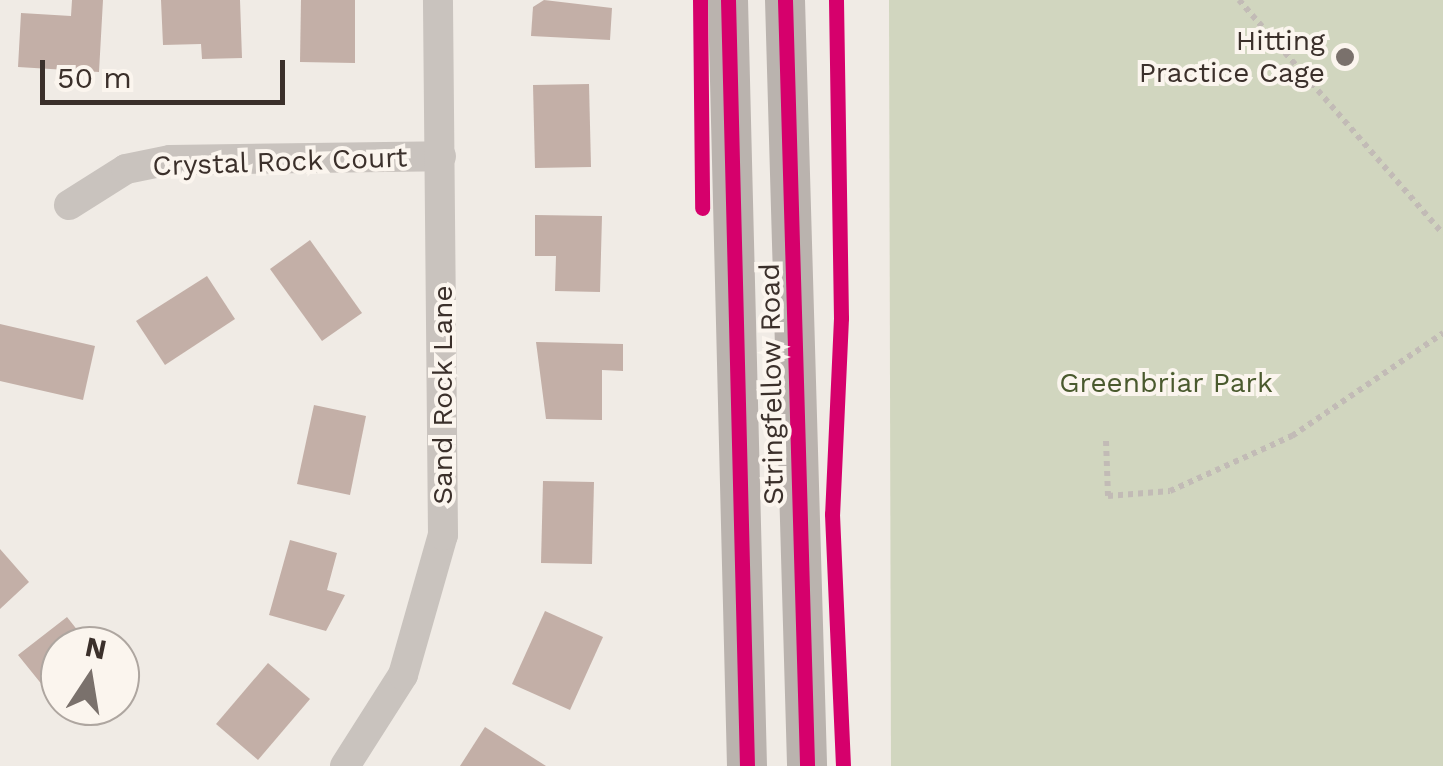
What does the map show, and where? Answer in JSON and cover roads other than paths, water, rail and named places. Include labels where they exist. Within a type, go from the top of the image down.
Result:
[{"type":"main road","name":"Stringfellow Road","points":[[728,0],[747,766]]},
{"type":"main road","name":"Stringfellow Road","points":[[786,0],[806,766]]},
{"type":"street","name":"Sand Rock Lane","points":[[345,766],[404,675],[443,535],[438,0]]},
{"type":"street","name":"Crystal Rock Court","points":[[69,206],[126,169],[170,160],[440,156]]},
{"type":"place","name":"Hitting Practice Cage","points":[[1345,57]]},
{"type":"park label","name":"Greenbriar Park","points":[[1166,383]]}]
